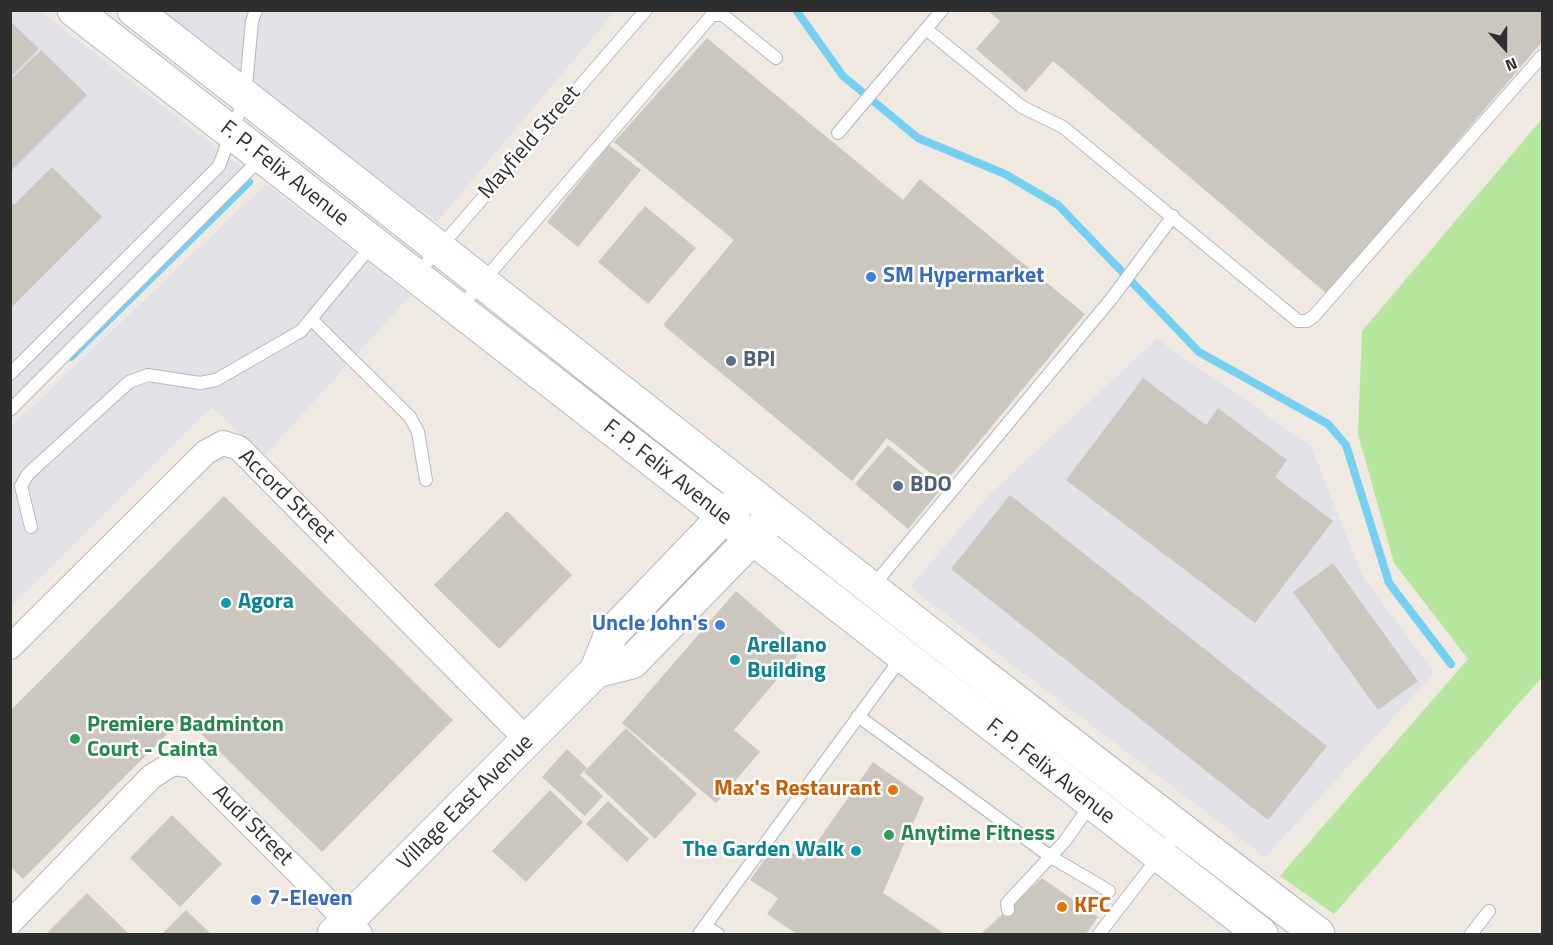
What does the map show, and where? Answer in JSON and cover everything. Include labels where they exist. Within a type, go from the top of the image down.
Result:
[{"type":"main road","name":"F. P. Felix Avenue","points":[[74,10],[457,311],[1261,934]]},
{"type":"main road","name":"F. P. Felix Avenue","points":[[134,10],[482,282],[617,392],[778,513],[1180,829],[1318,934]]},
{"type":"main road","name":"Village East Avenue","points":[[347,930],[596,671],[610,634],[724,518],[748,490]]},
{"type":"main road","points":[[596,671],[632,662],[778,513]]},
{"type":"main road","points":[[681,562],[707,585]]},
{"type":"street","name":"Accord Street","points":[[10,647],[206,452],[223,443],[239,448],[528,741]]},
{"type":"street","name":"Audi Street","points":[[14,911],[151,777],[173,763],[192,766],[347,930]]},
{"type":"lane","points":[[10,374],[219,166],[245,97],[256,10]]},
{"type":"lane","name":"Mayfield Street","points":[[414,277],[646,10]]},
{"type":"lane","points":[[838,133],[942,10]]},
{"type":"lane","points":[[457,311],[712,15],[723,15],[776,58]]},
{"type":"lane","points":[[926,29],[1022,107],[1063,127],[1298,321],[1307,321],[1314,316],[1542,56]]},
{"type":"lane","points":[[10,410],[262,157]]},
{"type":"lane","points":[[871,588],[1112,298],[1147,254],[1173,216]]},
{"type":"lane","points":[[31,527],[21,486],[28,474],[129,382],[148,375],[200,383],[216,381],[301,331],[373,244]]},
{"type":"lane","points":[[311,319],[410,417],[418,432],[426,480]]},
{"type":"lane","points":[[718,934],[702,930],[902,657]]},
{"type":"lane","points":[[858,716],[1051,857],[1109,891]]},
{"type":"lane","points":[[1008,910],[1007,903],[1051,857],[1091,804]]},
{"type":"lane","points":[[1099,934],[1180,829]]},
{"type":"lane","points":[[1471,934],[1489,911]]},
{"type":"shaded area","points":[[11,11],[40,11],[246,171],[11,399]]},
{"type":"shaded area","points":[[159,11],[615,11],[437,222],[254,87]]},
{"type":"shaded area","points":[[266,184],[411,295],[264,456],[212,407],[11,606],[11,427]]},
{"type":"shaded area","points":[[1157,339],[1311,446],[1363,577],[1434,673],[1265,857],[910,587],[988,496]]},
{"type":"green space","points":[[1542,119],[1542,677],[1334,914],[1280,876],[1468,659],[1394,563],[1358,434],[1362,331]]},
{"type":"building","points":[[987,10],[1542,10],[1542,42],[1327,294],[1053,61],[1026,92],[976,49],[1000,21]]},
{"type":"building","points":[[10,21],[39,49],[10,78]]},
{"type":"building","name":"SM Hypermarket","points":[[707,38],[903,200],[920,179],[1085,314],[944,484],[887,438],[852,481],[663,325],[734,240],[614,142]]},
{"type":"building","points":[[41,50],[87,95],[10,172],[10,80]]},
{"type":"building","points":[[609,145],[641,170],[578,247],[547,222]]},
{"type":"building","points":[[52,167],[102,217],[10,309],[10,202],[14,205]]},
{"type":"building","points":[[645,206],[696,248],[648,304],[598,262]]},
{"type":"building","points":[[1143,378],[1206,425],[1218,408],[1287,460],[1275,477],[1333,521],[1255,623],[1066,480]]},
{"type":"building","name":"BDO","points":[[888,445],[941,489],[908,529],[855,484]]},
{"type":"building","points":[[1010,495],[1327,746],[1268,820],[951,569]]},
{"type":"building","name":"Agora","points":[[224,496],[453,720],[322,852],[184,717],[23,879],[10,866],[10,711]]},
{"type":"building","points":[[507,511],[572,575],[499,649],[434,585]]},
{"type":"building","points":[[1333,563],[1418,681],[1378,710],[1293,592]]},
{"type":"building","points":[[736,591],[803,649],[734,730],[760,752],[716,803],[622,723]]},
{"type":"building","points":[[626,728],[697,794],[655,839],[584,772]]},
{"type":"building","points":[[567,749],[587,768],[580,775],[603,796],[585,816],[542,777]]},
{"type":"building","name":"The Garden Walk","points":[[873,762],[924,798],[883,893],[945,934],[797,934],[767,914],[778,898],[750,880],[777,842],[804,861]]},
{"type":"building","points":[[550,790],[583,822],[526,882],[492,851]]},
{"type":"building","points":[[608,801],[649,839],[627,862],[586,824]]},
{"type":"building","points":[[172,815],[222,864],[180,907],[130,858]]},
{"type":"building","points":[[1042,878],[1098,917],[1086,934],[981,934]]},
{"type":"building","points":[[87,893],[129,934],[46,934]]},
{"type":"building","points":[[186,910],[211,934],[162,934]]},
{"type":"waterway","points":[[796,10],[843,76],[918,138],[1005,174],[1058,205],[1199,352],[1328,424],[1346,445],[1389,583],[1451,664]]},
{"type":"waterway","points":[[71,357],[249,182]]},
{"type":"place","name":"SM Hypermarket","points":[[871,277]]},
{"type":"place","name":"BPI","points":[[731,361]]},
{"type":"place","name":"BDO","points":[[898,486]]},
{"type":"place","name":"Agora","points":[[226,603]]},
{"type":"place","name":"Uncle John's","points":[[720,625]]},
{"type":"place","name":"Arellano Building","points":[[735,660]]},
{"type":"place","name":"Premiere Badminton Court - Cainta","points":[[75,739]]},
{"type":"place","name":"Max's Restaurant","points":[[893,790]]},
{"type":"place","name":"Anytime Fitness","points":[[889,835]]},
{"type":"place","name":"The Garden Walk","points":[[856,851]]},
{"type":"place","name":"7-Eleven","points":[[256,900]]},
{"type":"place","name":"KFC","points":[[1062,907]]}]
